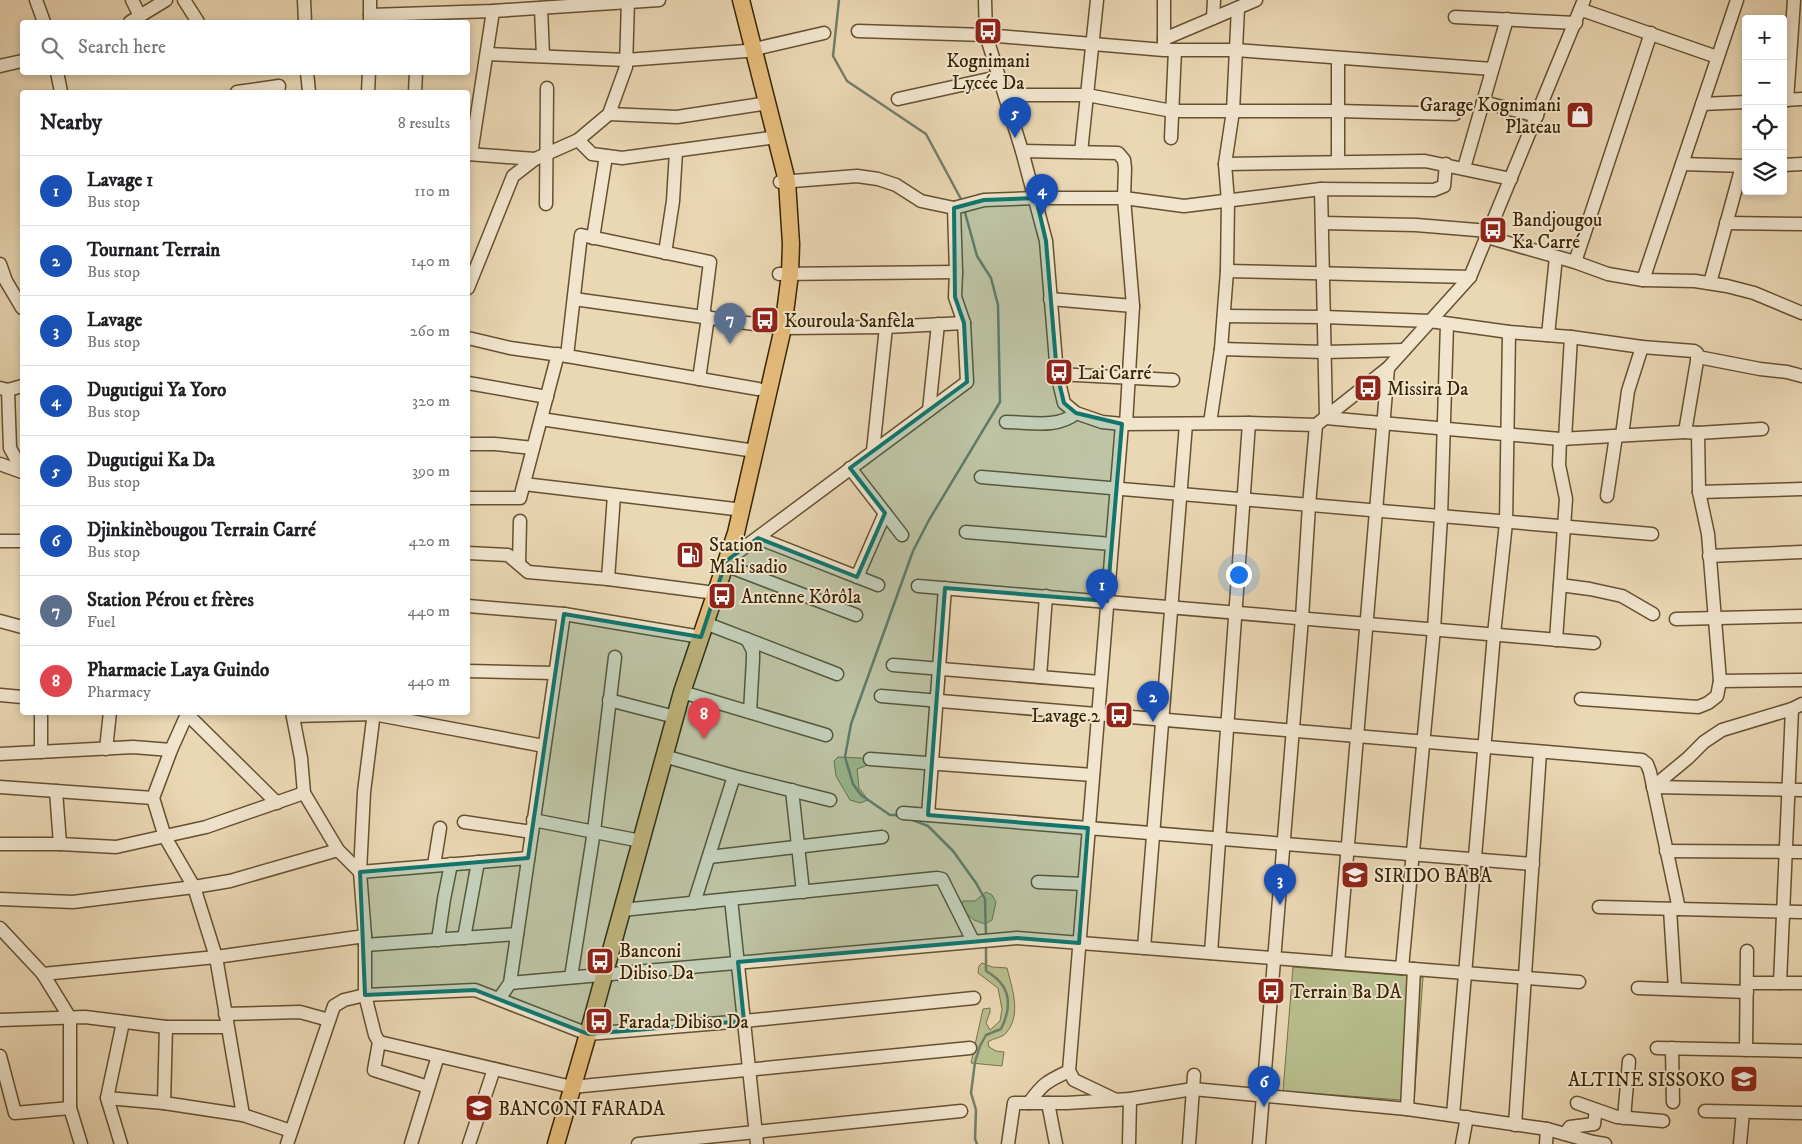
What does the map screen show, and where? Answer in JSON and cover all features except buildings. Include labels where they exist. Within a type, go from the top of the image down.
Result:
[{"type":"main road","points":[[556,1144],[682,692],[725,563],[777,327],[784,274],[782,246],[784,182],[750,50],[733,0]]},
{"type":"main road","points":[[741,0],[750,50]]},
{"type":"main road","points":[[750,450],[758,389],[777,327]]},
{"type":"street","points":[[36,0],[43,20]]},
{"type":"street","points":[[132,0],[135,19],[166,0]]},
{"type":"street","points":[[184,0],[197,20]]},
{"type":"street","points":[[304,0],[305,20]]},
{"type":"street","points":[[370,0],[370,19],[418,18],[493,11],[524,5],[541,8],[658,0]]},
{"type":"street","points":[[984,0],[986,35],[1036,198],[1046,241],[1057,374],[1064,403],[1076,413],[1102,422],[1124,424],[1321,421],[1384,423],[1563,439],[1762,430]]},
{"type":"street","points":[[1081,152],[1097,0]]},
{"type":"street","points":[[1164,0],[1172,111],[1171,138]]},
{"type":"street","points":[[1214,0],[1214,18]]},
{"type":"street","points":[[1168,46],[1214,18],[1256,0]]},
{"type":"street","points":[[1643,280],[1737,0]]},
{"type":"street","points":[[1787,78],[1794,0]]},
{"type":"street","points":[[470,280],[512,176],[541,156],[578,140],[609,114],[626,67],[628,1]]},
{"type":"street","points":[[1321,421],[1388,368],[1470,277],[1583,5],[1651,33],[1718,57]]},
{"type":"street","points":[[541,8],[543,56]]},
{"type":"street","points":[[1210,423],[1224,316],[1228,202],[1226,164],[1233,111],[1238,8]]},
{"type":"street","points":[[470,148],[493,11]]},
{"type":"street","points":[[1455,16],[1576,23]]},
{"type":"street","points":[[1464,168],[1507,19]]},
{"type":"street","points":[[858,31],[986,35],[1092,45],[1168,46],[1236,50],[1492,69]]},
{"type":"street","points":[[487,54],[626,60],[750,50],[824,33]]},
{"type":"street","points":[[1575,262],[1651,33]]},
{"type":"street","points":[[1338,58],[1338,161]]},
{"type":"street","points":[[0,66],[20,61]]},
{"type":"street","points":[[58,75],[61,90]]},
{"type":"street","points":[[308,75],[308,90]]},
{"type":"street","points":[[368,90],[369,75]]},
{"type":"street","points":[[415,90],[416,75]]},
{"type":"street","points":[[898,99],[998,77]]},
{"type":"street","points":[[251,90],[279,86],[278,90]]},
{"type":"street","points":[[546,204],[541,156],[547,88]]},
{"type":"street","points":[[1005,95],[1087,95],[1172,111],[1338,111],[1455,114]]},
{"type":"street","points":[[1787,100],[1802,99]]},
{"type":"street","points":[[1483,102],[1537,116]]},
{"type":"street","points":[[1702,104],[1742,102]]},
{"type":"street","points":[[609,114],[677,117],[764,104]]},
{"type":"street","points":[[578,140],[592,154],[622,158],[773,138]]},
{"type":"street","points":[[1022,151],[1118,153],[1124,160],[1125,168],[1124,198],[1133,306],[1129,378],[1116,489],[1069,1071],[1074,1080],[1116,1100]]},
{"type":"street","points":[[665,253],[673,201],[676,152]]},
{"type":"street","points":[[470,154],[541,156]]},
{"type":"street","points":[[593,238],[606,156]]},
{"type":"street","points":[[1226,164],[1425,160],[1511,179]]},
{"type":"street","points":[[784,182],[857,176],[878,179],[896,185],[921,201],[954,208],[984,200],[1036,198],[1124,198],[1184,206],[1321,190],[1409,191],[1442,188],[1444,186],[1446,164]]},
{"type":"street","points":[[1682,164],[1742,166]]},
{"type":"street","points":[[1787,164],[1802,164]]},
{"type":"street","points":[[1710,283],[1742,172]]},
{"type":"street","points":[[1259,1144],[1302,618],[1309,504],[1321,421],[1325,352],[1321,190]]},
{"type":"street","points":[[725,563],[850,468],[968,382],[964,323],[955,297],[954,208]]},
{"type":"street","points":[[1726,223],[1802,224]]},
{"type":"street","points":[[1322,224],[1416,225],[1488,234],[1608,274],[1643,280],[1710,283],[1754,294],[1802,313]]},
{"type":"street","points":[[470,498],[520,498],[547,397],[562,355],[574,299],[581,235],[710,262],[699,379]]},
{"type":"street","points":[[1548,335],[1556,257]]},
{"type":"street","points":[[0,264],[6,281],[20,305]]},
{"type":"street","points":[[1227,271],[1470,277]]},
{"type":"street","points":[[784,274],[956,272]]},
{"type":"street","points":[[574,299],[777,327],[886,327],[964,323]]},
{"type":"street","points":[[1050,299],[1133,306]]},
{"type":"street","points":[[1224,316],[1430,321],[1509,332],[1694,351],[1697,353],[1692,432],[1699,492],[1708,534],[1720,681],[1717,696],[1708,703],[1698,707],[1581,699]]},
{"type":"street","points":[[929,410],[938,324]]},
{"type":"street","points":[[1408,1109],[1408,969],[1413,855],[1434,629],[1441,517],[1447,324]]},
{"type":"street","points":[[873,451],[886,327]]},
{"type":"street","points":[[1453,1115],[1494,634],[1506,523],[1509,332]]},
{"type":"street","points":[[1556,640],[1566,499],[1559,465],[1563,439],[1571,337]]},
{"type":"street","points":[[470,338],[510,348],[562,355],[758,389]]},
{"type":"street","points":[[1607,496],[1628,391],[1642,347]]},
{"type":"street","points":[[1221,349],[1325,352],[1404,350]]},
{"type":"street","points":[[1698,357],[1802,376]]},
{"type":"street","points":[[1338,963],[1388,368]]},
{"type":"street","points":[[1057,374],[1173,380]]},
{"type":"street","points":[[470,383],[547,397]]},
{"type":"street","points":[[20,386],[4,389],[10,448],[20,467]]},
{"type":"street","points":[[1006,422],[1060,423],[1068,420],[1076,413]]},
{"type":"street","points":[[541,418],[750,450]]},
{"type":"street","points":[[1210,953],[1249,423]]},
{"type":"street","points":[[1144,948],[1186,424]]},
{"type":"street","points":[[470,444],[533,448]]},
{"type":"street","points":[[0,464],[20,470]]},
{"type":"street","points":[[850,468],[902,535]]},
{"type":"street","points":[[981,477],[1652,534]]},
{"type":"street","points":[[524,484],[738,510]]},
{"type":"street","points":[[1699,492],[1802,489]]},
{"type":"street","points":[[608,578],[614,495]]},
{"type":"street","points":[[857,577],[885,514]]},
{"type":"street","points":[[519,564],[520,521]]},
{"type":"street","points":[[966,532],[1112,544]]},
{"type":"street","points":[[758,538],[878,585]]},
{"type":"street","points":[[0,541],[20,541]]},
{"type":"street","points":[[1709,556],[1802,552]]},
{"type":"street","points":[[470,553],[508,556],[528,572],[608,578],[715,592]]},
{"type":"street","points":[[725,563],[856,615]]},
{"type":"street","points":[[1560,585],[1590,588],[1622,596],[1653,614]]},
{"type":"street","points":[[918,586],[1594,643]]},
{"type":"street","points":[[928,814],[945,588]]},
{"type":"street","points":[[1040,677],[1046,596]]},
{"type":"street","points":[[470,606],[564,614],[703,630],[747,639],[837,674]]},
{"type":"street","points":[[498,999],[510,983],[564,614]]},
{"type":"street","points":[[1676,619],[1802,616]]},
{"type":"street","points":[[0,621],[20,626]]},
{"type":"street","points":[[747,639],[753,651],[750,712]]},
{"type":"street","points":[[571,977],[594,830],[615,657]]},
{"type":"street","points":[[893,665],[1100,682]]},
{"type":"street","points":[[470,671],[555,673]]},
{"type":"street","points":[[1720,681],[1802,680]]},
{"type":"street","points":[[682,692],[826,735]]},
{"type":"street","points":[[0,695],[20,697]]},
{"type":"street","points":[[881,696],[1642,760],[1647,764],[1653,788],[1666,851],[1675,909],[1675,989]]},
{"type":"street","points":[[609,700],[675,717]]},
{"type":"street","points":[[1653,788],[1704,742],[1722,730],[1797,707],[1788,790],[1780,982]]},
{"type":"street","points":[[40,752],[41,715]]},
{"type":"street","points":[[106,749],[110,715]]},
{"type":"street","points":[[187,715],[171,750],[153,798],[165,837],[194,886],[216,957],[243,1115]]},
{"type":"street","points":[[190,715],[277,803]]},
{"type":"street","points":[[293,715],[301,758],[304,793],[338,850],[360,872]]},
{"type":"street","points":[[374,715],[364,792],[360,872],[365,941],[366,994],[375,1035],[379,1042],[374,1070],[428,1087]]},
{"type":"street","points":[[384,715],[544,746]]},
{"type":"street","points":[[0,754],[133,747],[171,750]]},
{"type":"street","points":[[1514,1125],[1540,752]]},
{"type":"street","points":[[664,756],[830,800]]},
{"type":"street","points":[[870,759],[1093,775]]},
{"type":"street","points":[[694,902],[734,776]]},
{"type":"street","points":[[0,788],[153,798]]},
{"type":"street","points":[[1653,788],[1802,790]]},
{"type":"street","points":[[792,790],[803,892]]},
{"type":"street","points":[[56,791],[60,844]]},
{"type":"street","points":[[0,844],[60,844],[116,847],[206,827],[304,793]]},
{"type":"street","points":[[903,812],[1284,845],[1533,864]]},
{"type":"street","points":[[464,822],[594,830],[641,841]]},
{"type":"street","points":[[434,865],[440,828]]},
{"type":"street","points":[[709,857],[882,837]]},
{"type":"street","points":[[0,899],[73,902],[230,881],[338,850]]},
{"type":"street","points":[[1666,851],[1802,852]]},
{"type":"street","points":[[360,872],[528,858]]},
{"type":"street","points":[[464,938],[478,862]]},
{"type":"street","points":[[438,940],[451,864]]},
{"type":"street","points":[[622,910],[942,878],[973,941]]},
{"type":"street","points":[[1038,882],[1084,884]]},
{"type":"street","points":[[731,899],[757,1138]]},
{"type":"street","points":[[1599,907],[1802,912]]},
{"type":"street","points":[[0,928],[43,974],[70,1018],[70,1108],[80,1144]]},
{"type":"street","points":[[43,974],[365,941],[438,940],[517,934]]},
{"type":"street","points":[[510,983],[1017,938],[1580,982]]},
{"type":"street","points":[[1746,1050],[1747,952]]},
{"type":"street","points":[[1638,988],[1747,987],[1780,982],[1802,982]]},
{"type":"street","points":[[287,1144],[334,1006],[344,1000],[366,994],[475,990],[588,1034],[744,1021],[974,998]]},
{"type":"street","points":[[0,1020],[85,1016],[166,1028],[300,1012],[329,1020]]},
{"type":"street","points":[[121,1144],[107,1098],[123,1022]]},
{"type":"street","points":[[164,1103],[166,1028]]},
{"type":"street","points":[[379,1042],[572,1087],[970,1048]]},
{"type":"street","points":[[1657,1048],[1802,1051]]},
{"type":"street","points":[[1672,1048],[1673,1102]]},
{"type":"street","points":[[0,1056],[15,1113],[70,1108]]},
{"type":"street","points":[[411,1144],[438,1056]]},
{"type":"street","points":[[1624,1118],[1629,1061]]},
{"type":"street","points":[[469,1144],[494,1069]]},
{"type":"street","points":[[1029,1103],[1039,1088],[1048,1081],[1069,1071]]},
{"type":"street","points":[[1190,1144],[1194,1075]]},
{"type":"street","points":[[1008,1144],[1014,1103],[1130,1099],[1193,1090],[1408,1109],[1547,1130],[1606,1144]]},
{"type":"street","points":[[107,1098],[164,1103],[243,1115],[291,1131]]},
{"type":"street","points":[[1129,1144],[1130,1099]]},
{"type":"street","points":[[1048,1103],[1056,1144]]},
{"type":"street","points":[[1578,1103],[1617,1117],[1664,1121]]},
{"type":"street","points":[[1565,1134],[1570,1127],[1594,1124],[1596,1110]]},
{"type":"street","points":[[638,1144],[757,1138],[961,1111]]},
{"type":"street","points":[[1705,1111],[1802,1113]]},
{"type":"street","points":[[1740,1144],[1743,1112]]},
{"type":"street","points":[[1462,1144],[1466,1117]]},
{"type":"street","points":[[1546,1144],[1547,1130]]},
{"type":"highlighted area","points":[[1036,198],[1046,241],[1057,374],[1064,403],[1076,413],[1122,424],[1107,601],[945,588],[928,815],[1088,828],[1079,943],[1017,938],[738,962],[744,1021],[588,1034],[475,990],[365,995],[360,872],[528,858],[564,614],[701,637],[726,561],[758,538],[857,577],[885,513],[850,468],[967,382],[964,323],[955,297],[954,208],[984,200]]},
{"type":"green space","points":[[838,757],[866,760],[868,765],[857,769],[859,788],[868,800],[860,803],[850,800],[836,776],[834,761]]},
{"type":"green space","points":[[986,892],[992,895],[996,902],[992,920],[985,924],[974,920],[960,908],[963,901],[975,901]]},
{"type":"green space","points":[[982,963],[992,967],[1007,968],[1013,993],[1015,1010],[1011,1026],[1004,1035],[988,1042],[989,1047],[996,1051],[1004,1052],[1002,1066],[971,1063],[983,1009],[990,1008],[986,1023],[990,1030],[1000,1021],[1002,1009],[998,988],[978,973],[979,966]]},
{"type":"green space","points":[[1293,967],[1423,977],[1414,1101],[1283,1091]]},
{"type":"waterway","points":[[839,0],[833,56],[847,81],[926,134],[962,201]]},
{"type":"waterway","points":[[900,815],[890,815],[861,795],[853,784],[845,757],[851,724],[913,551],[929,520],[1000,402],[998,305],[991,278],[977,256],[964,209]]},
{"type":"waterway","points":[[910,819],[928,826],[953,851],[976,883],[985,899],[986,936]]},
{"type":"waterway","points":[[977,1144],[975,1139],[976,1110],[971,1093],[975,1062],[986,1035],[1001,1029],[1008,1004],[1005,989],[1001,983],[986,971],[986,944]]},
{"type":"place","name":"Kognimani Lycée Da","points":[[988,31]]},
{"type":"place","name":"Garage Kognimani Plateau","points":[[1580,115]]},
{"type":"place","name":"Dugutigui Ka Da","points":[[1015,138]]},
{"type":"place","name":"Dugutigui Ya Yoro","points":[[1042,215]]},
{"type":"place","name":"Bandjougou Ka Carré","points":[[1493,230]]},
{"type":"place","name":"Kouroula Sanfèla","points":[[765,320]]},
{"type":"place","name":"Station Pérou et frères","points":[[730,344]]},
{"type":"place","name":"Lai Carré","points":[[1059,372]]},
{"type":"place","name":"Missira Da","points":[[1368,388]]},
{"type":"place","name":"Station Mali sadio","points":[[690,555]]},
{"type":"place","name":"Antenne Kôrôla","points":[[722,596]]},
{"type":"place","name":"Lavage 1","points":[[1102,610]]},
{"type":"place","name":"Lavage 2","points":[[1119,715]]},
{"type":"place","name":"Tournant Terrain","points":[[1153,722]]},
{"type":"place","name":"Pharmacie Laya Guindo","points":[[704,739]]},
{"type":"place","name":"SIRIDO BABA","points":[[1355,875]]},
{"type":"place","name":"Lavage","points":[[1280,905]]},
{"type":"place","name":"Banconi Dibiso Da","points":[[600,961]]},
{"type":"place","name":"Terrain Ba DA","points":[[1271,991]]},
{"type":"place","name":"Farada Dibiso Da","points":[[599,1021]]},
{"type":"place","name":"ALTINE SISSOKO","points":[[1744,1079]]},
{"type":"place","name":"Djinkinèbougou Terrain Carré","points":[[1264,1107]]},
{"type":"place","name":"BANCONI FARADA","points":[[479,1108]]}]
